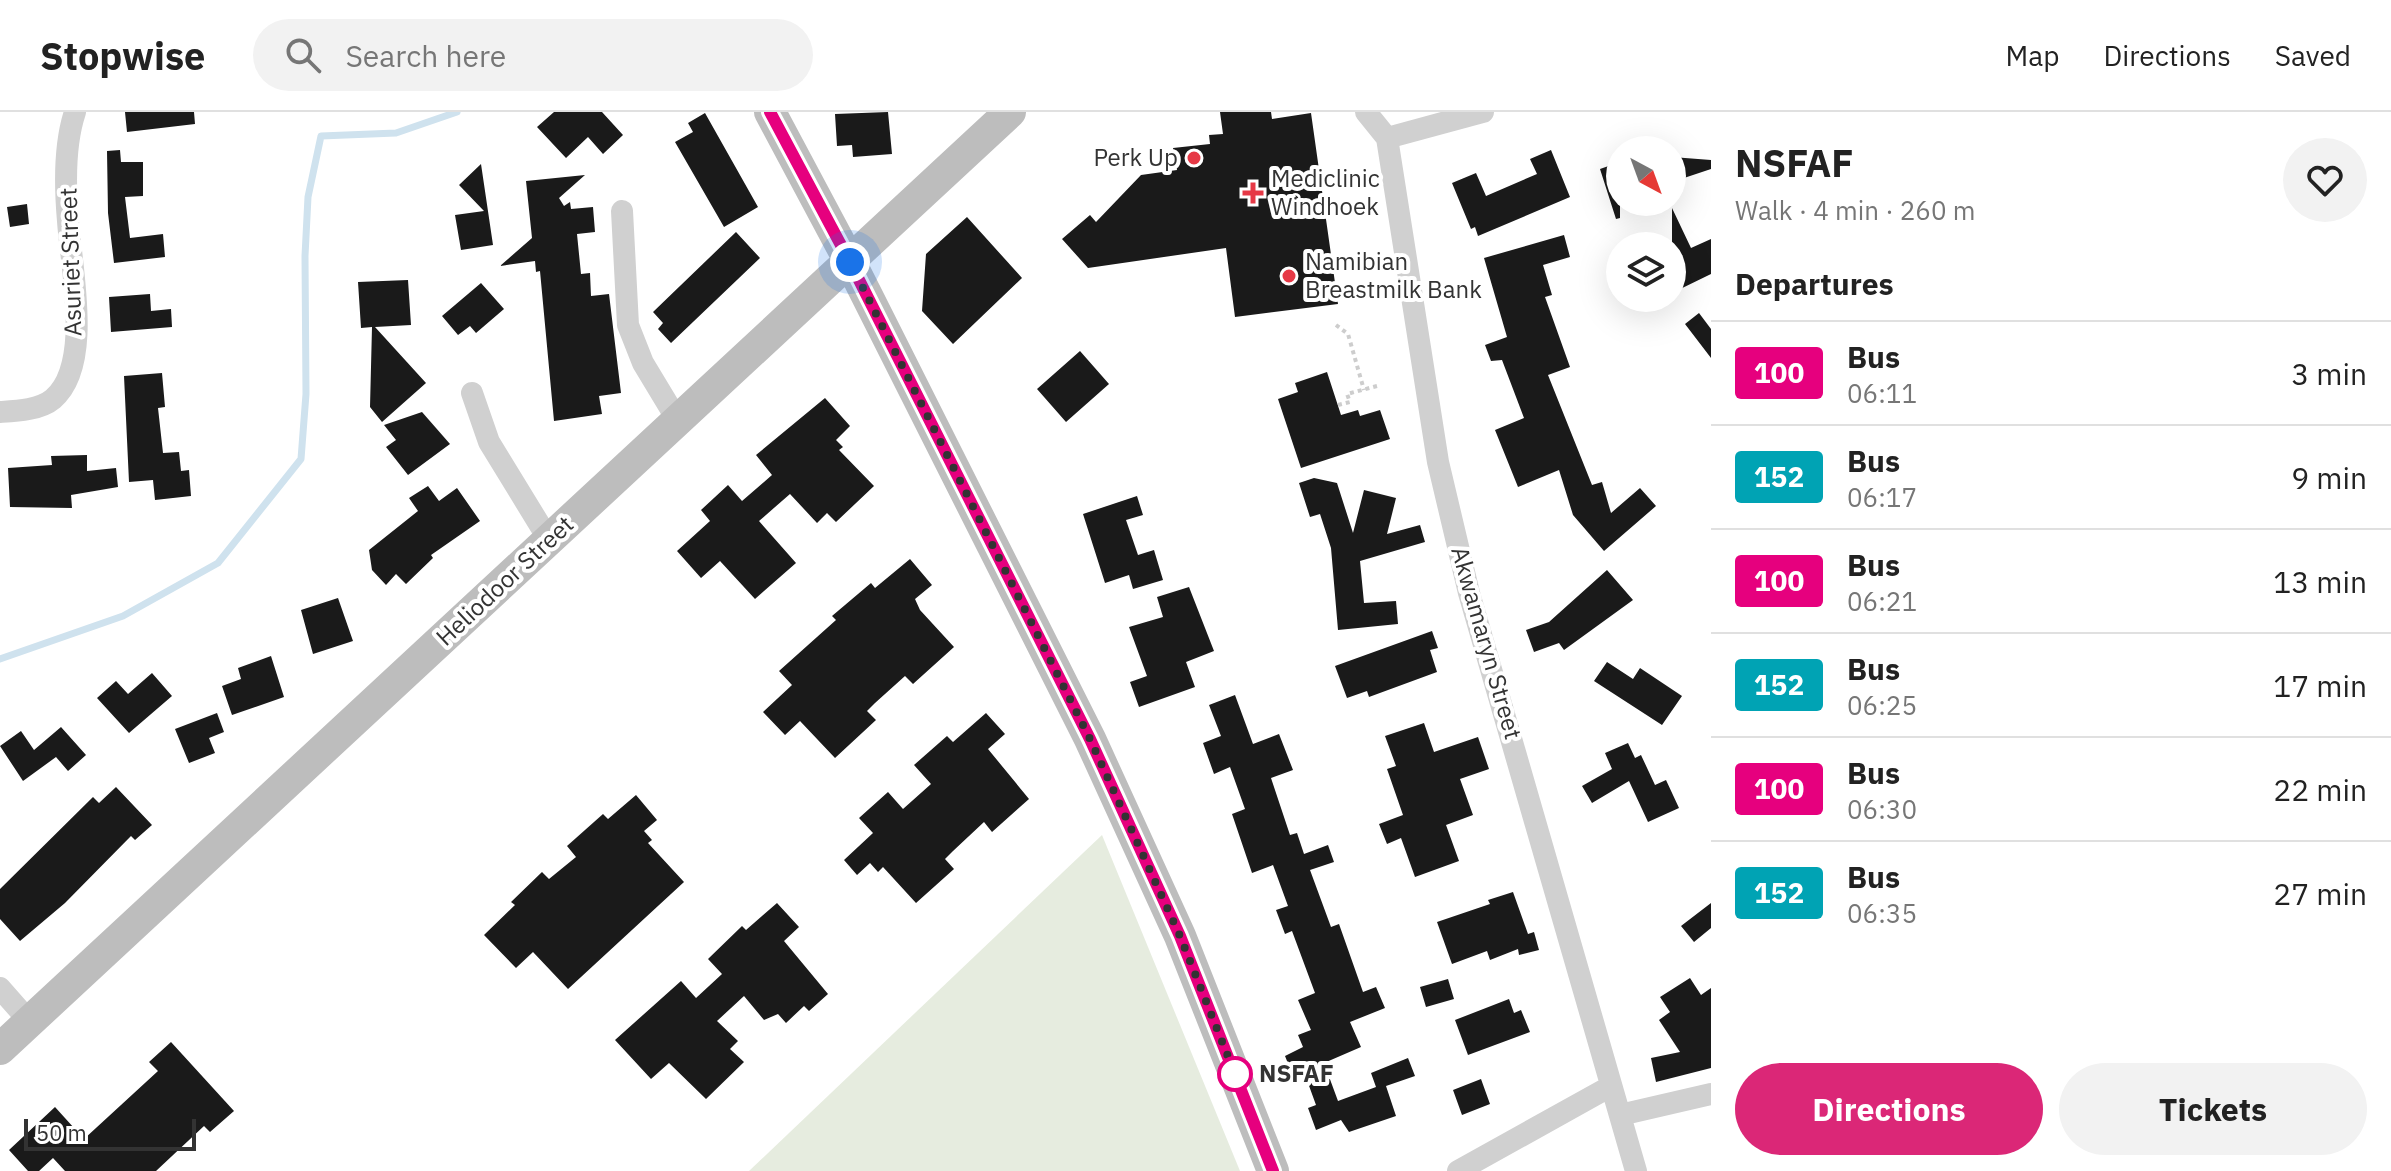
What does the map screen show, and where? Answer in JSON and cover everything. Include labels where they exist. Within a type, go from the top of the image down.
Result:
[{"type":"street","name":"Asuriet Street","points":[[0,412],[26,410],[52,400],[64,384],[75,351],[77,311],[68,218],[70,126],[75,112]]},
{"type":"street","points":[[770,112],[850,262],[1090,739],[1180,936],[1273,1171]]},
{"type":"street","name":"Heliodoor Street","points":[[0,1049],[1010,112]]},
{"type":"street","name":"Akwamaryn Street","points":[[1366,112],[1387,138],[1441,475],[1477,621],[1636,1171]]},
{"type":"street","points":[[1387,138],[1483,112]]},
{"type":"street","points":[[622,211],[628,325],[643,363],[678,421]]},
{"type":"street","points":[[472,393],[489,442],[549,540]]},
{"type":"street","points":[[0,988],[29,1021]]},
{"type":"street","points":[[1458,1171],[1611,1086]]},
{"type":"street","points":[[1620,1115],[1711,1094]]},
{"type":"path","points":[[1336,325],[1348,334],[1364,390]]},
{"type":"path","points":[[1338,405],[1350,402],[1347,394],[1377,386]]},
{"type":"shaded area","points":[[1102,835],[1240,1171],[749,1171]]},
{"type":"building","points":[[125,112],[194,112],[195,124],[127,132]]},
{"type":"building","points":[[554,112],[602,112],[623,135],[603,154],[588,137],[566,158],[537,127]]},
{"type":"building","points":[[888,112],[892,154],[853,157],[852,145],[837,146],[835,114]]},
{"type":"building","points":[[1220,112],[1271,112],[1272,119],[1311,113],[1338,304],[1235,317],[1226,248],[1088,268],[1062,239],[1090,215],[1096,222],[1141,175],[1177,170],[1173,148],[1210,144],[1209,135],[1223,134]]},
{"type":"building","points":[[705,113],[758,207],[724,227],[675,142],[693,132],[688,123]]},
{"type":"building","points":[[120,150],[121,162],[143,162],[143,196],[125,197],[130,238],[163,234],[165,257],[114,263],[108,213],[107,151]]},
{"type":"building","points":[[1551,150],[1570,197],[1478,236],[1475,227],[1471,229],[1452,183],[1476,173],[1486,196],[1537,174],[1530,159]]},
{"type":"building","points":[[1686,158],[1711,160],[1711,169],[1686,177]]},
{"type":"building","points":[[481,164],[493,245],[461,250],[455,215],[484,211],[459,185]]},
{"type":"building","points":[[1606,167],[1606,188],[1600,169]]},
{"type":"building","points":[[585,175],[559,198],[564,206],[570,202],[571,209],[593,207],[595,232],[577,234],[581,274],[590,273],[591,296],[609,294],[621,393],[599,396],[602,414],[554,421],[540,271],[536,272],[535,261],[500,266],[532,238],[526,181]]},
{"type":"building","points":[[27,204],[29,224],[10,227],[7,207]]},
{"type":"building","points":[[1672,216],[1676,216],[1683,232],[1672,232]]},
{"type":"building","points":[[967,217],[1022,278],[953,344],[922,311],[926,254]]},
{"type":"building","points":[[736,232],[760,258],[671,343],[658,329],[663,323],[653,312]]},
{"type":"building","points":[[1564,235],[1570,257],[1543,265],[1552,295],[1545,297],[1570,367],[1548,375],[1592,485],[1602,482],[1611,513],[1640,488],[1656,506],[1604,551],[1573,515],[1559,470],[1518,487],[1495,430],[1524,418],[1502,360],[1491,361],[1485,345],[1507,337],[1484,258]]},
{"type":"building","points":[[1686,237],[1691,248],[1711,239],[1711,274],[1686,286]]},
{"type":"building","points":[[408,280],[411,325],[375,327],[426,383],[382,422],[370,407],[372,327],[361,328],[358,282]]},
{"type":"building","points":[[481,283],[504,309],[476,333],[470,326],[458,335],[442,316]]},
{"type":"building","points":[[150,294],[151,311],[171,309],[172,327],[111,332],[109,297]]},
{"type":"building","points":[[1699,313],[1711,329],[1711,358],[1685,324]]},
{"type":"building","points":[[1080,351],[1109,384],[1066,422],[1037,389]]},
{"type":"building","points":[[1327,372],[1341,415],[1358,410],[1360,416],[1380,410],[1390,439],[1301,468],[1278,399],[1298,392],[1295,383]]},
{"type":"building","points":[[162,373],[165,407],[158,408],[163,453],[179,452],[181,471],[189,470],[191,496],[155,500],[153,480],[129,482],[124,376]]},
{"type":"building","points":[[825,398],[850,426],[836,440],[843,447],[839,450],[874,486],[836,522],[827,513],[817,523],[790,494],[759,521],[796,563],[755,599],[720,561],[701,578],[677,551],[710,521],[701,510],[728,485],[742,501],[772,475],[756,455]]},
{"type":"building","points":[[422,412],[450,444],[408,475],[386,447],[396,440],[384,425]]},
{"type":"building","points":[[87,455],[87,471],[116,468],[118,487],[71,495],[72,508],[10,507],[8,468],[52,465],[51,456]]},
{"type":"building","points":[[1314,478],[1337,483],[1353,533],[1364,490],[1396,498],[1387,534],[1420,525],[1425,542],[1360,561],[1364,603],[1396,601],[1398,624],[1338,630],[1331,548],[1320,514],[1310,517],[1299,483]]},
{"type":"building","points":[[428,486],[439,501],[457,488],[480,521],[431,555],[433,558],[406,584],[396,574],[386,585],[372,570],[369,550],[418,511],[409,498]]},
{"type":"building","points":[[1137,496],[1143,515],[1126,520],[1138,555],[1154,550],[1163,580],[1133,589],[1129,575],[1105,583],[1083,514]]},
{"type":"building","points":[[910,559],[932,585],[915,599],[920,610],[954,647],[913,684],[905,676],[875,703],[867,711],[876,720],[835,758],[800,721],[785,735],[763,712],[792,685],[779,671],[836,620],[832,616],[871,583],[875,588]]},
{"type":"building","points":[[1607,570],[1633,600],[1564,650],[1559,643],[1534,652],[1526,630],[1549,622]]},
{"type":"building","points":[[1189,587],[1214,651],[1186,662],[1195,687],[1139,707],[1130,682],[1147,676],[1129,627],[1163,617],[1157,597]]},
{"type":"building","points":[[338,598],[353,641],[313,654],[301,610]]},
{"type":"building","points":[[1432,631],[1438,648],[1430,650],[1437,672],[1369,697],[1367,691],[1347,698],[1335,666]]},
{"type":"building","points":[[271,656],[284,697],[232,715],[222,686],[241,679],[238,668]]},
{"type":"building","points":[[1607,662],[1633,679],[1640,668],[1682,696],[1662,725],[1594,681]]},
{"type":"building","points":[[152,673],[172,696],[129,733],[97,698],[116,681],[128,694]]},
{"type":"building","points":[[1235,695],[1253,744],[1279,734],[1293,770],[1271,778],[1290,835],[1297,833],[1304,854],[1328,845],[1334,862],[1310,870],[1331,927],[1339,924],[1363,992],[1376,987],[1385,1008],[1350,1022],[1361,1047],[1324,1063],[1338,1101],[1376,1087],[1371,1073],[1408,1058],[1415,1076],[1386,1086],[1396,1116],[1349,1132],[1341,1120],[1316,1130],[1308,1108],[1316,1105],[1304,1072],[1293,1076],[1285,1056],[1303,1047],[1298,1035],[1311,1030],[1298,1000],[1315,993],[1292,931],[1285,934],[1276,910],[1288,906],[1273,865],[1252,873],[1232,814],[1245,809],[1230,767],[1214,774],[1203,743],[1221,736],[1209,705]]},
{"type":"building","points":[[217,713],[224,732],[209,738],[215,753],[189,763],[175,729]]},
{"type":"building","points":[[986,713],[1005,734],[988,749],[1029,799],[992,832],[984,822],[945,859],[954,869],[916,903],[883,867],[878,872],[870,863],[857,875],[844,860],[873,833],[859,818],[888,792],[903,809],[931,784],[914,765],[947,736],[953,742]]},
{"type":"building","points":[[1424,723],[1434,752],[1478,737],[1489,769],[1460,779],[1473,815],[1446,825],[1459,861],[1415,877],[1401,838],[1387,844],[1379,824],[1403,815],[1387,769],[1396,766],[1385,736]]},
{"type":"building","points":[[61,727],[86,755],[68,771],[56,757],[23,781],[0,746],[21,731],[34,750]]},
{"type":"building","points":[[1628,743],[1635,758],[1641,755],[1655,785],[1666,780],[1679,808],[1648,822],[1629,781],[1592,803],[1582,786],[1612,769],[1605,753]]},
{"type":"building","points":[[116,787],[152,825],[135,840],[131,836],[65,903],[20,941],[0,919],[0,889],[93,797],[99,803]]},
{"type":"building","points":[[636,795],[657,820],[644,831],[652,840],[648,843],[684,882],[568,989],[533,952],[516,968],[484,935],[515,905],[511,902],[542,872],[549,879],[576,857],[567,846],[603,814],[608,819]]},
{"type":"building","points":[[1513,892],[1528,934],[1534,932],[1539,950],[1519,955],[1518,949],[1490,960],[1487,951],[1452,964],[1437,922],[1490,904],[1488,900]]},
{"type":"building","points":[[777,903],[799,927],[784,941],[828,994],[809,1011],[804,1006],[786,1023],[778,1014],[764,1020],[744,996],[717,1021],[738,1041],[730,1049],[744,1062],[706,1099],[669,1063],[651,1079],[615,1040],[681,981],[696,998],[722,974],[708,959],[742,926],[746,930]]},
{"type":"building","points":[[1711,903],[1711,928],[1694,942],[1681,926]]},
{"type":"building","points":[[1690,978],[1701,995],[1711,988],[1711,1068],[1656,1082],[1651,1058],[1680,1052],[1659,1020],[1670,1012],[1660,997]]},
{"type":"building","points":[[1448,979],[1454,999],[1426,1007],[1420,987]]},
{"type":"building","points":[[1509,999],[1514,1013],[1521,1010],[1530,1032],[1468,1055],[1455,1020]]},
{"type":"building","points":[[171,1042],[234,1111],[210,1132],[204,1126],[156,1171],[65,1171],[53,1158],[39,1171],[28,1171],[9,1150],[55,1107],[84,1139],[158,1071],[149,1062]]},
{"type":"building","points":[[1481,1079],[1490,1104],[1462,1115],[1453,1090]]},
{"type":"waterway","points":[[0,659],[123,616],[218,563],[301,459],[306,394],[305,256],[308,197],[321,136],[396,133],[457,112]]},
{"type":"bus line","name":"100","points":[[770,112],[850,262],[1090,739],[1180,936],[1273,1171]]},
{"type":"place","name":"Perk Up","points":[[1194,158]]},
{"type":"place","name":"Mediclinic Windhoek","points":[[1253,193]]},
{"type":"place","name":"Namibian Breastmilk Bank","points":[[1289,276]]},
{"type":"place","name":"NSFAF","points":[[1235,1074]]},
{"type":"route","points":[[850,262],[1090,739],[1180,936],[1235,1074]]}]
